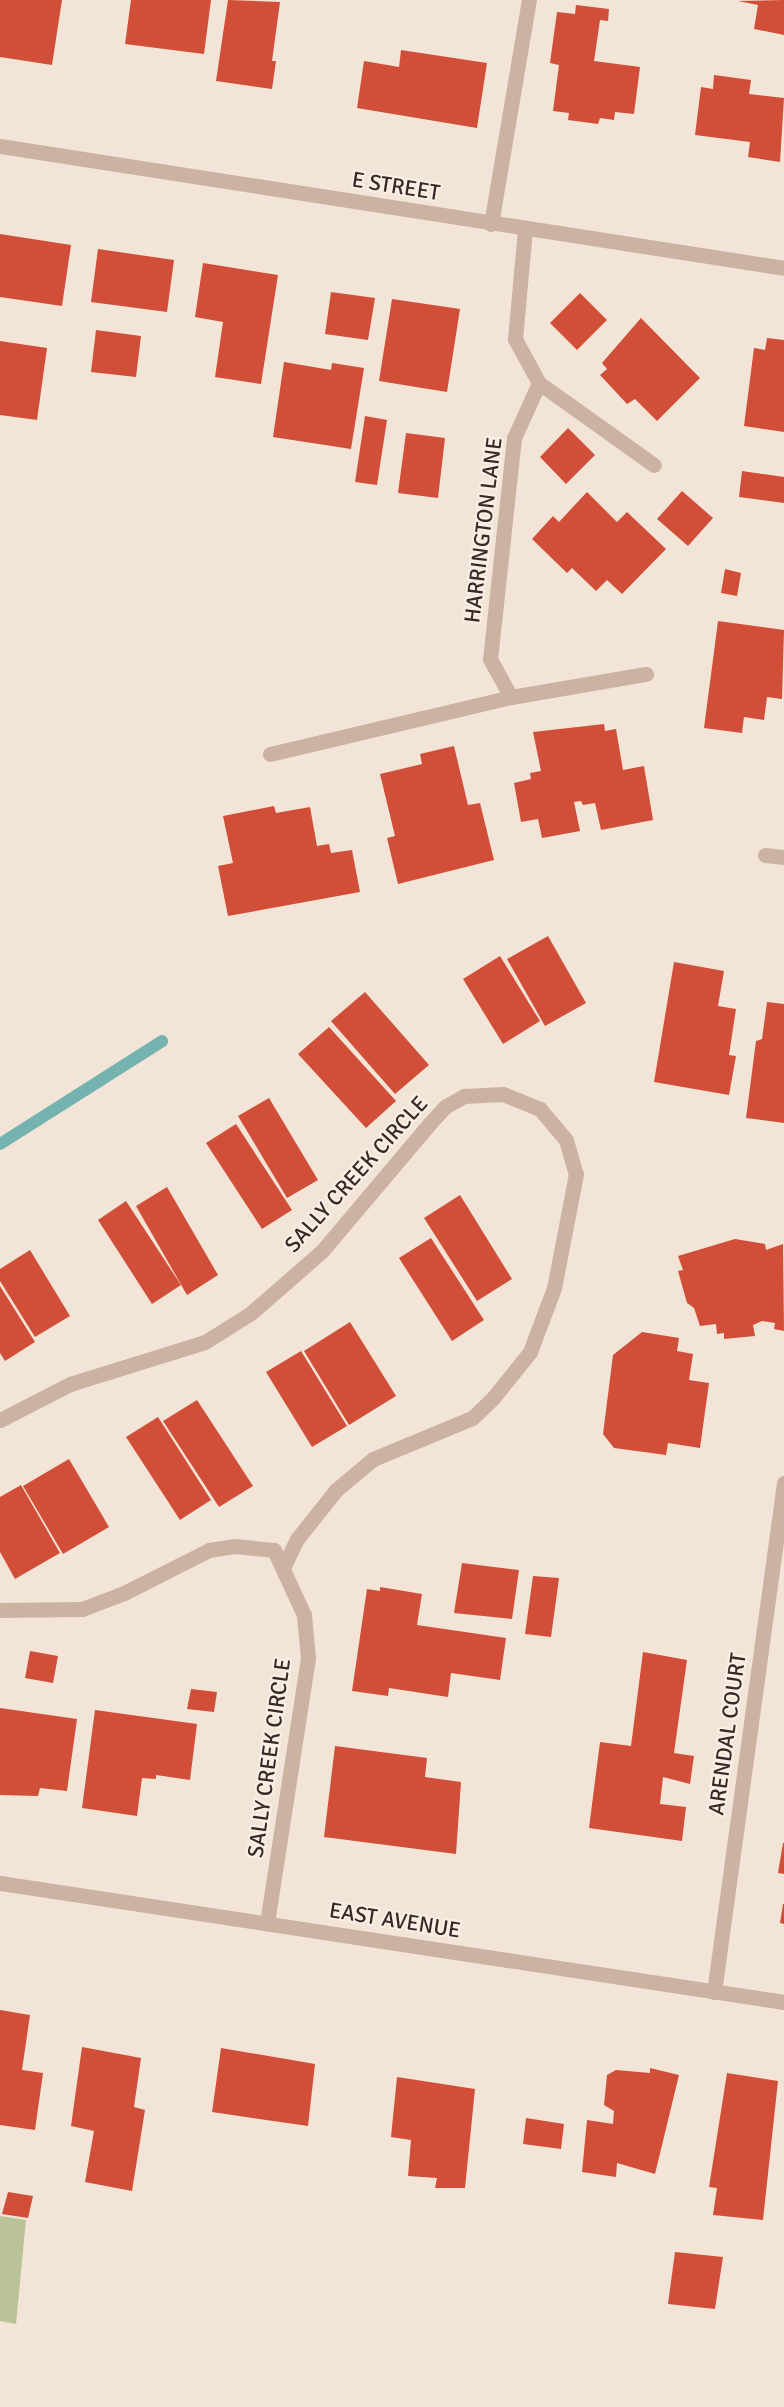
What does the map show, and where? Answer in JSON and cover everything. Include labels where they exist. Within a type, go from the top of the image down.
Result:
[{"type":"street","points":[[491,224],[529,0]]},
{"type":"street","name":"E STREET","points":[[0,146],[784,268]]},
{"type":"street","points":[[525,229],[515,339],[538,383],[654,465]]},
{"type":"street","name":"HARRINGTON LANE","points":[[511,698],[490,659],[514,438],[538,383]]},
{"type":"street","points":[[270,754],[511,698],[646,674]]},
{"type":"street","points":[[765,855],[784,857]]},
{"type":"street","name":"SALLY CREEK CIRCLE","points":[[0,1420],[70,1384],[205,1342],[250,1313],[322,1251],[446,1106],[464,1096],[484,1092],[503,1094],[540,1109],[566,1140],[576,1174],[554,1288],[530,1352],[493,1398],[472,1418],[373,1459],[336,1490],[297,1539],[284,1566]]},
{"type":"street","name":"ARENDAL COURT","points":[[714,1992],[784,1483]]},
{"type":"street","name":"SALLY CREEK CIRCLE","points":[[0,1610],[82,1609],[124,1593],[209,1550],[226,1547],[274,1550],[284,1566],[304,1615],[308,1658],[267,1923]]},
{"type":"street","name":"EAST AVENUE","points":[[0,1883],[784,2002]]},
{"type":"green space","points":[[0,2216],[26,2220],[16,2324],[0,2321]]},
{"type":"building","points":[[0,0],[62,0],[52,65],[0,57]]},
{"type":"building","points":[[131,0],[211,0],[204,54],[125,44]]},
{"type":"building","points":[[228,0],[280,2],[272,61],[276,61],[272,89],[216,81]]},
{"type":"building","points":[[784,0],[784,35],[754,29],[758,5],[738,1]]},
{"type":"building","points":[[576,5],[609,9],[608,21],[600,20],[594,61],[640,67],[634,114],[615,112],[614,120],[600,118],[598,124],[568,120],[569,113],[553,111],[559,65],[550,63],[557,12],[575,14]]},
{"type":"building","points":[[401,50],[487,63],[477,128],[357,108],[364,61],[399,67]]},
{"type":"building","points":[[714,75],[751,80],[749,94],[784,98],[780,162],[748,157],[750,142],[695,135],[701,87],[713,89]]},
{"type":"building","points":[[0,234],[71,245],[62,306],[0,297]]},
{"type":"building","points":[[98,249],[174,260],[167,312],[91,302]]},
{"type":"building","points":[[203,263],[278,275],[261,384],[215,377],[223,322],[195,317]]},
{"type":"building","points":[[331,292],[375,298],[368,340],[325,334]]},
{"type":"building","points":[[580,293],[607,320],[577,350],[550,323]]},
{"type":"building","points":[[392,299],[460,309],[447,392],[379,381]]},
{"type":"building","points":[[641,318],[700,378],[657,421],[635,399],[627,404],[600,375],[607,369],[602,363]]},
{"type":"building","points":[[96,330],[141,336],[136,377],[91,372]]},
{"type":"building","points":[[767,338],[784,340],[784,432],[744,426],[754,348],[765,350]]},
{"type":"building","points":[[0,341],[47,348],[37,420],[0,415]]},
{"type":"building","points":[[284,362],[331,370],[332,363],[364,368],[351,449],[273,437]]},
{"type":"building","points":[[365,416],[387,420],[377,485],[355,482]]},
{"type":"building","points":[[568,428],[595,455],[566,484],[540,457]]},
{"type":"building","points":[[406,433],[445,438],[438,498],[398,493]]},
{"type":"building","points":[[742,471],[784,477],[784,503],[739,497]]},
{"type":"building","points":[[682,491],[713,518],[688,546],[657,519]]},
{"type":"building","points":[[587,492],[617,522],[627,512],[666,549],[622,594],[607,580],[596,591],[572,568],[567,573],[532,539],[553,516],[559,522]]},
{"type":"building","points":[[725,569],[741,573],[737,596],[721,593]]},
{"type":"building","points":[[718,621],[784,630],[782,699],[767,697],[764,720],[744,717],[742,733],[704,728]]},
{"type":"building","points":[[604,724],[605,731],[616,729],[623,770],[644,766],[653,820],[601,830],[595,803],[583,805],[581,801],[574,802],[580,831],[542,838],[538,819],[521,822],[514,783],[531,779],[530,773],[541,771],[533,732]]},
{"type":"building","points":[[454,746],[468,805],[480,803],[494,860],[398,884],[387,838],[395,836],[380,774],[422,764],[420,754]]},
{"type":"building","points":[[274,806],[276,813],[310,807],[317,846],[329,844],[331,853],[352,850],[360,892],[228,916],[218,866],[233,863],[223,816]]},
{"type":"building","points":[[548,936],[586,1003],[545,1026],[507,959]]},
{"type":"building","points":[[500,956],[540,1021],[503,1044],[463,979]]},
{"type":"building","points":[[674,962],[724,971],[718,1006],[736,1009],[729,1055],[736,1056],[729,1095],[654,1082]]},
{"type":"building","points":[[365,992],[429,1065],[395,1094],[331,1021]]},
{"type":"building","points":[[767,1002],[784,1004],[784,1123],[746,1118],[756,1041],[762,1039]]},
{"type":"building","points":[[329,1027],[396,1101],[366,1128],[298,1054]]},
{"type":"building","points":[[269,1098],[318,1180],[287,1198],[238,1116]]},
{"type":"building","points":[[236,1124],[292,1210],[262,1229],[206,1143]]},
{"type":"building","points":[[167,1187],[218,1275],[187,1295],[136,1206]]},
{"type":"building","points":[[460,1195],[512,1279],[477,1301],[424,1218]]},
{"type":"building","points":[[126,1201],[181,1285],[152,1304],[98,1220]]},
{"type":"building","points":[[431,1238],[484,1320],[452,1341],[399,1258]]},
{"type":"building","points":[[735,1239],[765,1244],[766,1250],[783,1244],[784,1331],[774,1329],[775,1323],[762,1321],[753,1325],[755,1336],[724,1339],[724,1333],[717,1334],[716,1324],[700,1326],[694,1308],[687,1303],[678,1271],[683,1270],[678,1256]]},
{"type":"building","points":[[30,1250],[70,1316],[35,1337],[0,1281],[0,1269]]},
{"type":"building","points":[[0,1286],[35,1342],[5,1361],[0,1353]]},
{"type":"building","points":[[350,1322],[396,1396],[349,1425],[304,1351]]},
{"type":"building","points":[[642,1332],[679,1338],[677,1351],[693,1354],[689,1380],[709,1383],[700,1448],[668,1443],[666,1455],[614,1448],[603,1434],[613,1355]]},
{"type":"building","points":[[301,1351],[347,1426],[312,1447],[266,1372]]},
{"type":"building","points":[[197,1400],[253,1486],[219,1507],[163,1421]]},
{"type":"building","points":[[158,1417],[211,1500],[180,1520],[126,1437]]},
{"type":"building","points":[[69,1459],[109,1527],[63,1554],[23,1486]]},
{"type":"building","points":[[21,1485],[60,1553],[15,1579],[0,1552],[0,1497]]},
{"type":"building","points":[[462,1563],[519,1570],[512,1619],[454,1613]]},
{"type":"building","points":[[533,1576],[559,1578],[551,1637],[525,1634]]},
{"type":"building","points":[[380,1587],[422,1594],[417,1625],[506,1638],[500,1680],[451,1673],[448,1697],[389,1688],[388,1696],[352,1691],[367,1589],[380,1591]]},
{"type":"building","points":[[30,1651],[58,1656],[53,1683],[25,1678]]},
{"type":"building","points":[[643,1652],[687,1660],[674,1753],[694,1756],[690,1784],[663,1777],[660,1804],[686,1807],[682,1841],[589,1828],[600,1742],[631,1746]]},
{"type":"building","points":[[191,1689],[217,1692],[214,1712],[187,1709]]},
{"type":"building","points":[[0,1708],[77,1719],[67,1791],[40,1788],[38,1796],[0,1795]]},
{"type":"building","points":[[95,1710],[197,1724],[190,1780],[156,1775],[156,1779],[142,1778],[137,1816],[82,1808]]},
{"type":"building","points":[[335,1746],[427,1758],[425,1777],[461,1782],[456,1854],[324,1837]]},
{"type":"building","points":[[784,1843],[784,1874],[778,1873]]},
{"type":"building","points":[[784,1904],[784,1924],[780,1923]]},
{"type":"building","points":[[0,2010],[30,2015],[22,2070],[43,2073],[35,2130],[0,2125]]},
{"type":"building","points":[[82,2047],[141,2058],[134,2107],[145,2110],[132,2191],[85,2182],[94,2131],[71,2126]]},
{"type":"building","points":[[221,2048],[315,2064],[308,2126],[212,2112]]},
{"type":"building","points":[[650,2068],[679,2075],[655,2174],[617,2163],[616,2177],[582,2172],[587,2120],[613,2124],[614,2111],[604,2105],[607,2075],[616,2070],[650,2073]]},
{"type":"building","points":[[727,2073],[778,2081],[763,2220],[713,2215],[717,2188],[709,2187]]},
{"type":"building","points":[[397,2077],[475,2089],[465,2188],[435,2188],[437,2178],[408,2176],[411,2140],[391,2137]]},
{"type":"building","points":[[526,2118],[564,2124],[561,2149],[523,2144]]},
{"type":"building","points":[[8,2192],[33,2196],[28,2218],[2,2214]]},
{"type":"building","points":[[675,2252],[723,2257],[715,2309],[668,2304]]},
{"type":"waterway","points":[[0,1144],[162,1041]]}]
